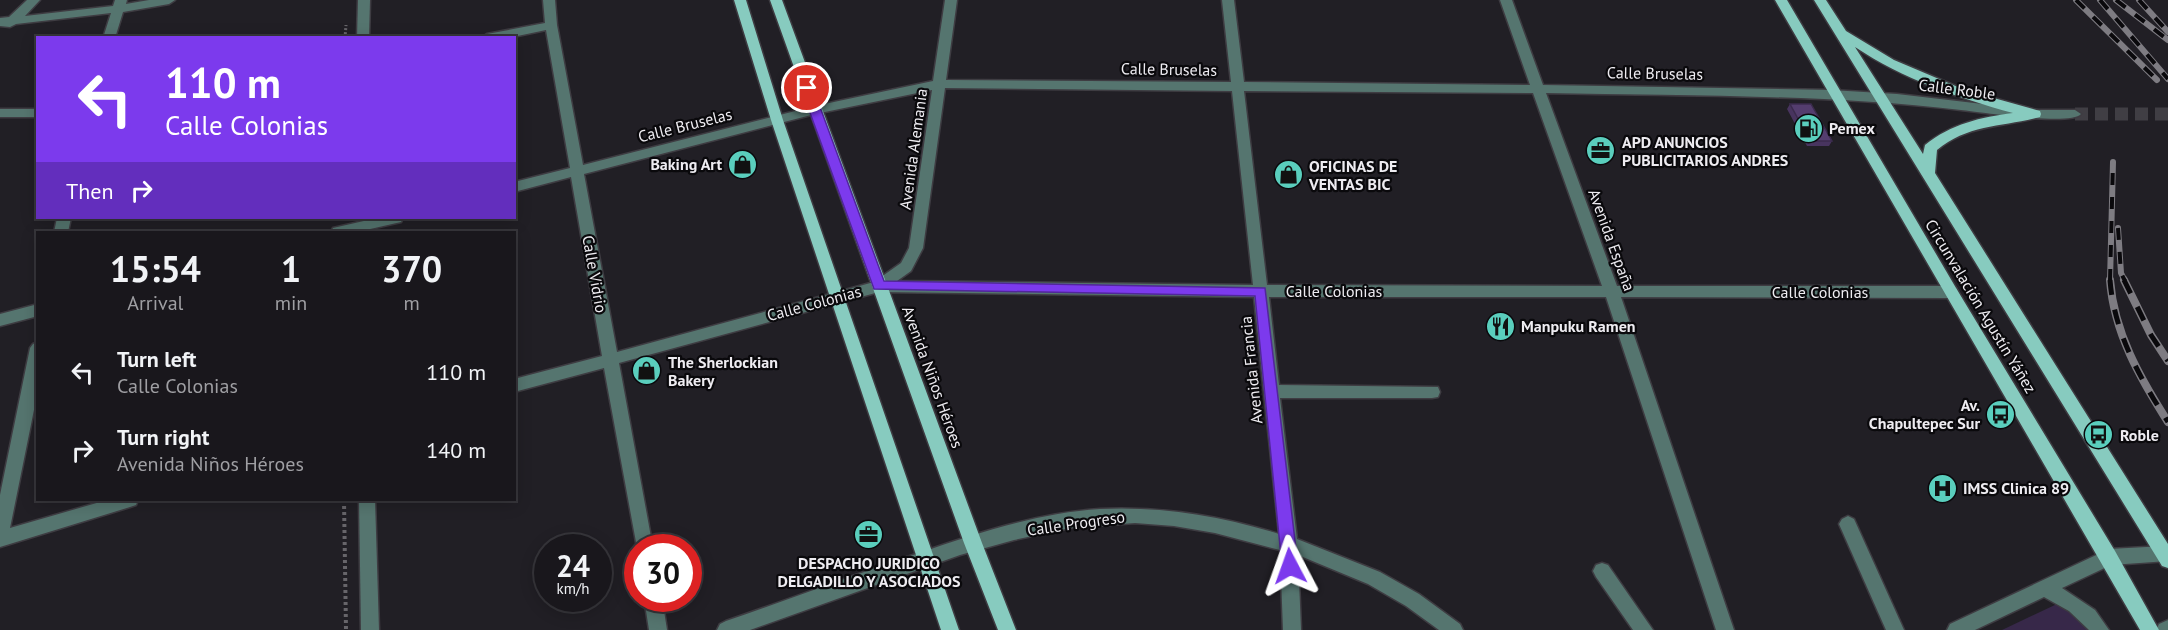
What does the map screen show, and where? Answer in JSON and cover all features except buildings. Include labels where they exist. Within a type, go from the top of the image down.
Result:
[{"type":"main road","points":[[740,0],[777,120],[950,630]]},
{"type":"main road","name":"Avenida Niños Héroes","points":[[776,0],[973,543],[1007,630]]},
{"type":"main road","name":"Circunvalación Agustín Yáñez","points":[[1781,0],[1951,292],[2109,556],[2150,630]]},
{"type":"main road","name":"Circunvalación Agustín Yáñez","points":[[1820,0],[2166,557]]},
{"type":"main road","points":[[1839,30],[1890,64],[1928,82],[1973,98],[2035,114]]},
{"type":"main road","points":[[1928,173],[1930,148],[1951,133],[1983,121],[2035,114]]},
{"type":"street","points":[[0,33],[5,22],[34,0]]},
{"type":"street","points":[[5,22],[119,4],[169,0]]},
{"type":"street","points":[[363,36],[364,0]]},
{"type":"street","name":"Calle Vidrio","points":[[549,0],[551,26],[641,534]]},
{"type":"street","name":"Avenida Alemania","points":[[879,286],[906,267],[916,248],[951,0]]},
{"type":"street","name":"Avenida Francia","points":[[1228,0],[1289,545],[1292,630]]},
{"type":"street","name":"Avenida España","points":[[1506,0],[1612,292],[1725,630]]},
{"type":"street","points":[[110,36],[119,4]]},
{"type":"street","points":[[498,36],[551,26]]},
{"type":"street","name":"Calle Bruselas","points":[[516,186],[815,110],[939,84],[1836,94]]},
{"type":"street","name":"Calle Roble","points":[[1836,94],[2035,114],[2075,114]]},
{"type":"street","points":[[0,113],[36,113]]},
{"type":"street","points":[[342,231],[392,219]]},
{"type":"street","name":"Calle Colonias","points":[[516,385],[879,286],[1261,291],[1951,292]]},
{"type":"street","points":[[0,320],[36,311]]},
{"type":"street","points":[[36,358],[0,538],[127,501]]},
{"type":"street","points":[[1272,391],[1432,392]]},
{"type":"street","points":[[367,501],[369,630]]},
{"type":"street","name":"Calle Progreso","points":[[726,630],[973,543],[1037,527],[1097,517],[1130,515],[1192,521],[1289,545],[1352,568],[1406,596],[1454,630]]},
{"type":"street","points":[[1848,524],[1895,630]]},
{"type":"street","points":[[1956,630],[2109,556],[2166,557]]},
{"type":"street","points":[[1602,571],[1644,630]]},
{"type":"street","points":[[2043,588],[2075,603],[2091,616],[2100,630]]},
{"type":"street","points":[[655,612],[658,630]]},
{"type":"path","points":[[344,501],[346,630]]},
{"type":"shaded area","points":[[2057,604],[2064,604],[2095,630],[2002,630]]},
{"type":"tunnel","points":[[2075,114],[2168,114]]},
{"type":"railway","points":[[2076,0],[2157,80]]},
{"type":"railway","points":[[2100,0],[2168,79]]},
{"type":"railway","points":[[2116,0],[2168,40]]},
{"type":"railway","points":[[2139,0],[2168,32]]},
{"type":"railway","points":[[2110,280],[2113,162]]},
{"type":"railway","points":[[2118,228],[2121,273],[2125,281]]},
{"type":"railway","points":[[2110,280],[2112,300],[2123,337],[2138,372],[2168,422]]},
{"type":"railway","points":[[2124,280],[2151,335],[2168,361]]},
{"type":"place","name":"Pemex","points":[[1808,128]]},
{"type":"place","name":"APD ANUNCIOS PUBLICITARIOS ANDRES","points":[[1601,151]]},
{"type":"place","name":"Baking Art","points":[[743,164]]},
{"type":"place","name":"OFICINAS DE VENTAS BIC","points":[[1288,175]]},
{"type":"place","name":"Manpuku Ramen","points":[[1500,326]]},
{"type":"place","name":"The Sherlockian Bakery","points":[[647,371]]},
{"type":"place","name":"Av. Chapultepec Sur","points":[[2001,414]]},
{"type":"place","name":"Roble","points":[[2099,435]]},
{"type":"place","name":"IMSS Clinica 89","points":[[1942,488]]},
{"type":"place","name":"DESPACHO JURIDICO DELGADILLO Y ASOCIADOS","points":[[869,535]]},
{"type":"route","points":[[807,88],[879,286],[1261,291],[1290,566]]}]
